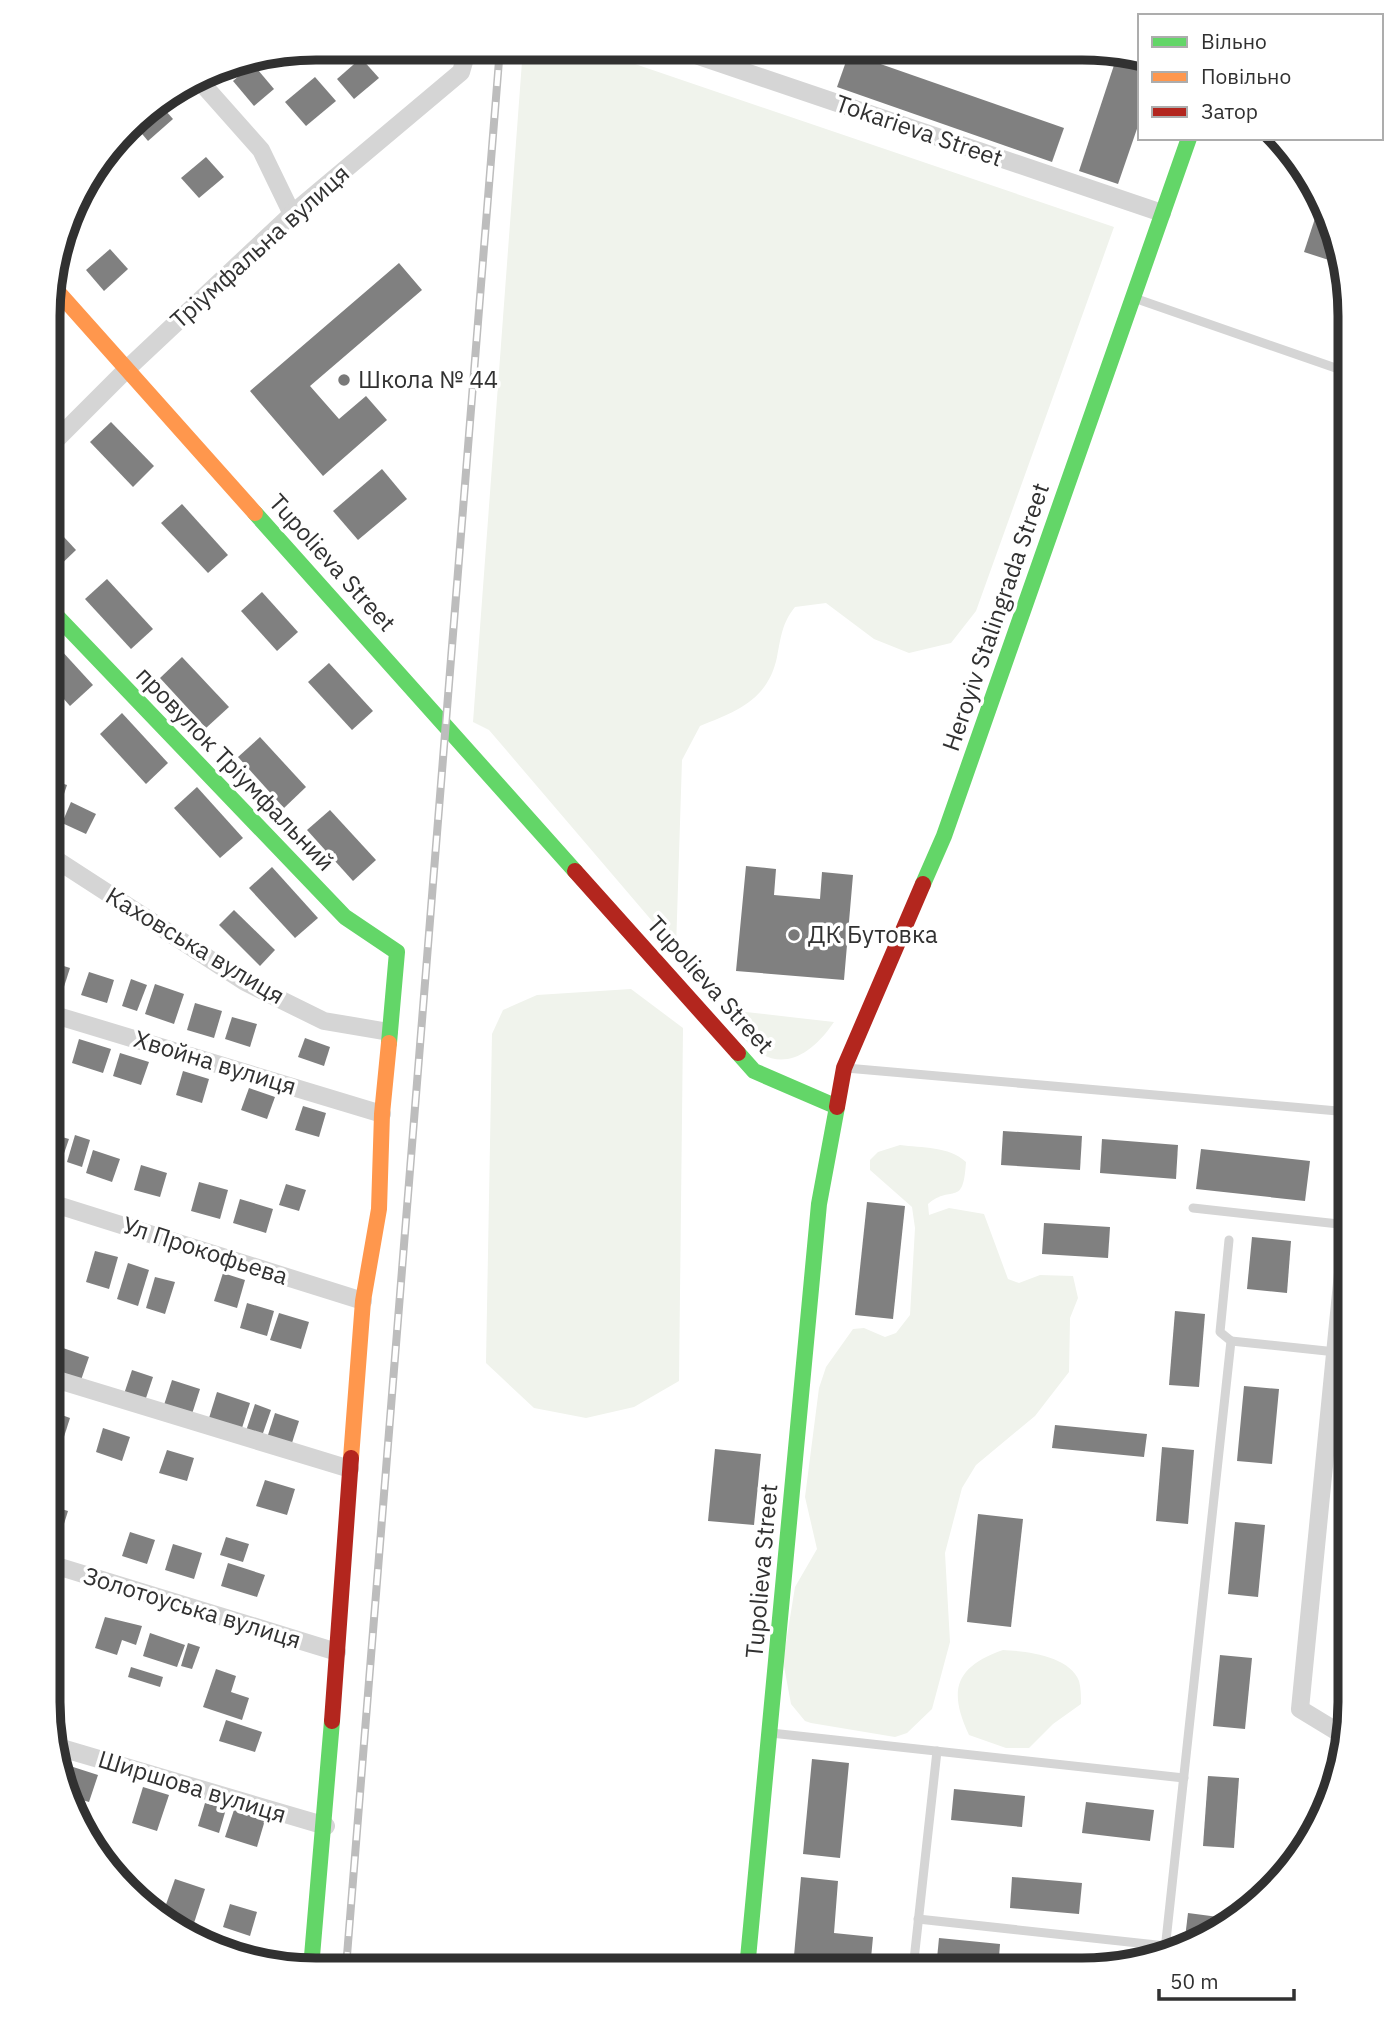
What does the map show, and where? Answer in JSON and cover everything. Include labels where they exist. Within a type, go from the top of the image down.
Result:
[{"type":"street","name":"Тріумфальна вулиця","points":[[60,436],[128,368],[292,214],[461,72],[464,60]]},
{"type":"street","name":"Tokarieva Street","points":[[710,60],[1162,213]]},
{"type":"street","points":[[204,85],[261,150],[292,214]]},
{"type":"street","name":"Heroyiv Stalingrada Street","points":[[835,1107],[844,1068],[944,836],[1188,140]]},
{"type":"street","name":"Tupolieva Street","points":[[60,294],[754,1071],[835,1107],[819,1204],[748,1958]]},
{"type":"street","name":"провулок Тріумфальний","points":[[60,619],[345,917],[397,952],[389,1032]]},
{"type":"street","name":"Каховська вулиця","points":[[60,862],[245,982],[324,1021],[389,1032]]},
{"type":"street","name":"Хвойна вулиця","points":[[60,1017],[382,1114]]},
{"type":"street","points":[[313,1958],[326,1826],[363,1301],[379,1209],[382,1114],[389,1032]]},
{"type":"street","name":"Ул Прокофьева","points":[[60,1206],[363,1301]]},
{"type":"street","points":[[1336,1731],[1300,1709],[1338,1331]]},
{"type":"street","points":[[60,1381],[350,1469]]},
{"type":"street","name":"Золотоуська вулиця","points":[[60,1567],[337,1652]]},
{"type":"street","name":"Ширшова вулиця","points":[[64,1749],[326,1826]]},
{"type":"lane","points":[[1132,297],[1338,369]]},
{"type":"lane","points":[[844,1068],[1338,1111]]},
{"type":"lane","points":[[1193,1208],[1338,1217]]},
{"type":"lane","points":[[1229,1240],[1220,1332],[1231,1341],[1336,1352]]},
{"type":"lane","points":[[1167,1943],[1231,1341]]},
{"type":"lane","points":[[1327,1437],[1338,1438]]},
{"type":"lane","points":[[769,1733],[1184,1777]]},
{"type":"lane","points":[[914,1958],[937,1751]]},
{"type":"lane","points":[[918,1919],[1155,1947]]},
{"type":"shaded area","points":[[522,60],[623,60],[1114,227],[976,611],[951,643],[909,653],[874,639],[826,603],[795,607],[785,625],[773,672],[766,684],[758,694],[738,709],[700,726],[682,760],[676,949],[489,730],[473,722]]},
{"type":"shaded area","points":[[631,989],[683,1028],[679,1381],[634,1407],[586,1418],[534,1408],[486,1363],[492,1034],[503,1010],[537,995]]},
{"type":"shaded area","points":[[728,1010],[834,1022],[820,1040],[805,1052],[790,1058],[776,1059],[750,1045],[738,1030]]},
{"type":"shaded area","points":[[900,1145],[943,1150],[966,1162],[965,1176],[959,1190],[928,1204],[929,1215],[949,1208],[984,1214],[1008,1279],[1019,1283],[1040,1275],[1073,1276],[1078,1298],[1070,1318],[1069,1372],[1035,1416],[976,1465],[962,1488],[945,1553],[950,1642],[932,1709],[907,1733],[895,1737],[805,1721],[791,1704],[783,1661],[795,1587],[817,1549],[805,1497],[819,1388],[826,1367],[853,1329],[864,1328],[885,1337],[896,1333],[910,1315],[915,1228],[912,1207],[870,1170],[870,1160],[878,1152]]},
{"type":"shaded area","points":[[1003,1650],[1057,1660],[1067,1666],[1079,1681],[1081,1704],[1053,1724],[1029,1748],[1006,1748],[969,1735],[962,1719],[958,1693],[960,1682],[974,1664]]},
{"type":"building","points":[[359,60],[363,60],[379,78],[354,99],[337,79]]},
{"type":"building","points":[[847,60],[869,60],[1064,128],[1052,162],[837,87]]},
{"type":"building","points":[[1115,62],[1138,66],[1138,126],[1118,184],[1079,171]]},
{"type":"building","points":[[255,66],[274,89],[254,106],[233,81],[248,68]]},
{"type":"building","points":[[315,77],[336,101],[306,126],[285,102]]},
{"type":"building","points":[[164,109],[173,119],[148,141],[139,130]]},
{"type":"building","points":[[206,157],[224,177],[199,198],[181,178]]},
{"type":"building","points":[[1317,214],[1332,261],[1304,252]]},
{"type":"building","points":[[110,249],[128,269],[104,291],[86,270]]},
{"type":"building","points":[[399,263],[422,290],[310,386],[339,419],[366,396],[387,420],[323,476],[250,391]]},
{"type":"building","points":[[111,422],[154,466],[133,487],[90,442]]},
{"type":"building","points":[[382,469],[407,499],[358,540],[333,511]]},
{"type":"building","points":[[182,504],[228,555],[208,573],[161,523]]},
{"type":"building","points":[[60,533],[76,550],[60,565]]},
{"type":"building","points":[[107,579],[153,629],[131,649],[85,599]]},
{"type":"building","points":[[262,592],[298,632],[277,651],[241,611]]},
{"type":"building","points":[[60,649],[93,685],[70,706],[60,695]]},
{"type":"building","points":[[182,657],[229,707],[206,728],[160,678]]},
{"type":"building","points":[[329,663],[373,711],[352,730],[308,682]]},
{"type":"building","points":[[122,713],[168,763],[146,784],[100,734]]},
{"type":"building","points":[[260,737],[306,787],[284,808],[238,757]]},
{"type":"building","points":[[60,783],[67,785],[60,806]]},
{"type":"building","points":[[197,787],[243,838],[220,858],[174,808]]},
{"type":"building","points":[[71,802],[96,814],[86,834],[62,823]]},
{"type":"building","points":[[330,810],[376,860],[353,881],[307,830]]},
{"type":"building","name":"ДК Бутовка","points":[[746,866],[776,869],[774,895],[820,899],[822,872],[853,875],[844,980],[736,971]]},
{"type":"building","points":[[272,867],[318,918],[295,938],[249,888]]},
{"type":"building","points":[[234,910],[275,950],[260,966],[219,925]]},
{"type":"building","points":[[60,965],[70,968],[60,992]]},
{"type":"building","points":[[89,972],[114,980],[107,1003],[81,995]]},
{"type":"building","points":[[131,979],[147,985],[137,1011],[122,1006]]},
{"type":"building","points":[[155,984],[184,994],[174,1024],[145,1014]]},
{"type":"building","points":[[195,1003],[222,1011],[214,1038],[187,1030]]},
{"type":"building","points":[[232,1017],[257,1024],[250,1047],[225,1039]]},
{"type":"building","points":[[305,1038],[330,1047],[324,1066],[298,1057]]},
{"type":"building","points":[[79,1039],[111,1049],[103,1073],[72,1063]]},
{"type":"building","points":[[120,1053],[149,1062],[141,1085],[113,1076]]},
{"type":"building","points":[[183,1071],[209,1079],[202,1103],[176,1095]]},
{"type":"building","points":[[249,1088],[275,1097],[267,1119],[241,1110]]},
{"type":"building","points":[[303,1106],[326,1113],[319,1137],[295,1130]]},
{"type":"building","points":[[1003,1131],[1082,1136],[1080,1170],[1001,1165]]},
{"type":"building","points":[[75,1135],[90,1140],[82,1167],[67,1162]]},
{"type":"building","points":[[60,1136],[69,1139],[60,1165]]},
{"type":"building","points":[[1102,1139],[1178,1145],[1176,1179],[1100,1173]]},
{"type":"building","points":[[1201,1149],[1310,1161],[1305,1201],[1196,1189]]},
{"type":"building","points":[[93,1150],[120,1159],[112,1182],[86,1173]]},
{"type":"building","points":[[141,1165],[167,1173],[160,1197],[134,1190]]},
{"type":"building","points":[[199,1182],[228,1190],[220,1219],[191,1211]]},
{"type":"building","points":[[286,1184],[306,1190],[299,1211],[279,1205]]},
{"type":"building","points":[[240,1199],[273,1209],[266,1233],[233,1223]]},
{"type":"building","points":[[867,1202],[905,1206],[893,1319],[855,1315]]},
{"type":"building","points":[[1044,1223],[1110,1227],[1108,1258],[1042,1254]]},
{"type":"building","points":[[1252,1237],[1291,1241],[1287,1293],[1247,1289]]},
{"type":"building","points":[[95,1251],[118,1257],[109,1289],[86,1282]]},
{"type":"building","points":[[128,1263],[149,1270],[138,1306],[117,1299]]},
{"type":"building","points":[[223,1273],[245,1280],[237,1308],[214,1301]]},
{"type":"building","points":[[155,1277],[175,1282],[165,1314],[146,1308]]},
{"type":"building","points":[[247,1303],[274,1311],[267,1336],[240,1328]]},
{"type":"building","points":[[1175,1311],[1205,1314],[1199,1387],[1169,1385]]},
{"type":"building","points":[[279,1313],[309,1322],[301,1349],[270,1340]]},
{"type":"building","points":[[60,1347],[89,1357],[81,1380],[60,1373]]},
{"type":"building","points":[[132,1370],[153,1377],[145,1401],[124,1394]]},
{"type":"building","points":[[172,1380],[200,1389],[192,1414],[164,1405]]},
{"type":"building","points":[[1244,1386],[1279,1389],[1272,1464],[1237,1461]]},
{"type":"building","points":[[217,1392],[250,1403],[242,1428],[209,1418]]},
{"type":"building","points":[[255,1404],[271,1410],[262,1436],[246,1431]]},
{"type":"building","points":[[275,1413],[299,1421],[291,1446],[267,1438]]},
{"type":"building","points":[[60,1414],[70,1418],[62,1443],[60,1442]]},
{"type":"building","points":[[1055,1425],[1147,1434],[1144,1457],[1052,1448]]},
{"type":"building","points":[[103,1428],[130,1437],[122,1461],[96,1452]]},
{"type":"building","points":[[1162,1447],[1194,1450],[1188,1524],[1156,1521]]},
{"type":"building","points":[[715,1449],[761,1454],[754,1525],[708,1521]]},
{"type":"building","points":[[167,1450],[194,1458],[187,1481],[159,1473]]},
{"type":"building","points":[[265,1480],[295,1489],[287,1515],[256,1506]]},
{"type":"building","points":[[60,1509],[68,1511],[60,1537]]},
{"type":"building","points":[[978,1514],[1023,1519],[1011,1627],[967,1622]]},
{"type":"building","points":[[1235,1522],[1265,1525],[1258,1597],[1228,1594]]},
{"type":"building","points":[[130,1532],[155,1540],[147,1564],[122,1556]]},
{"type":"building","points":[[226,1537],[249,1544],[243,1562],[220,1555]]},
{"type":"building","points":[[173,1544],[202,1553],[194,1579],[165,1570]]},
{"type":"building","points":[[228,1563],[265,1575],[257,1597],[221,1586]]},
{"type":"building","points":[[105,1617],[142,1626],[136,1645],[122,1640],[117,1655],[95,1648]]},
{"type":"building","points":[[150,1633],[185,1645],[177,1667],[143,1656]]},
{"type":"building","points":[[188,1643],[200,1647],[192,1669],[181,1666]]},
{"type":"building","points":[[1220,1655],[1252,1658],[1245,1729],[1213,1726]]},
{"type":"building","points":[[131,1667],[163,1677],[160,1687],[128,1677]]},
{"type":"building","points":[[216,1669],[236,1676],[231,1692],[249,1698],[242,1720],[203,1707]]},
{"type":"building","points":[[226,1720],[262,1732],[255,1752],[219,1741]]},
{"type":"building","points":[[812,1759],[849,1763],[840,1858],[803,1854]]},
{"type":"building","points":[[70,1766],[98,1775],[89,1802],[79,1799],[69,1770]]},
{"type":"building","points":[[1208,1776],[1239,1778],[1234,1848],[1203,1846]]},
{"type":"building","points":[[143,1787],[169,1795],[157,1831],[132,1823]]},
{"type":"building","points":[[954,1789],[1025,1796],[1022,1827],[951,1820]]},
{"type":"building","points":[[1086,1802],[1154,1810],[1150,1841],[1082,1833]]},
{"type":"building","points":[[205,1803],[226,1809],[219,1833],[198,1826]]},
{"type":"building","points":[[234,1810],[265,1820],[257,1847],[225,1837]]},
{"type":"building","points":[[801,1877],[838,1881],[834,1933],[873,1937],[871,1958],[794,1958]]},
{"type":"building","points":[[1012,1877],[1082,1883],[1079,1914],[1010,1908]]},
{"type":"building","points":[[175,1879],[205,1889],[194,1923],[180,1918],[165,1908]]},
{"type":"building","points":[[230,1904],[257,1912],[250,1936],[223,1927]]},
{"type":"building","points":[[1188,1913],[1219,1917],[1210,1923],[1185,1936]]},
{"type":"building","points":[[939,1938],[1000,1944],[999,1958],[937,1958]]},
{"type":"building","points":[[1073,1954],[1101,1957],[1082,1958],[1072,1958]]},
{"type":"railway","points":[[347,1958],[499,60]]},
{"type":"traffic: fast","points":[[923,884],[944,836],[1188,140]]},
{"type":"traffic: fast","points":[[255,513],[575,871]]},
{"type":"traffic: fast","points":[[60,619],[345,917],[397,952],[389,1043]]},
{"type":"traffic: fast","points":[[738,1053],[754,1071],[835,1106]]},
{"type":"traffic: fast","points":[[748,1958],[819,1204],[837,1107]]},
{"type":"traffic: fast","points":[[312,1958],[332,1721]]},
{"type":"traffic: slow","points":[[60,295],[255,513]]},
{"type":"traffic: slow","points":[[351,1458],[363,1301],[379,1209],[382,1114],[389,1043]]},
{"type":"traffic: jam","points":[[575,871],[738,1053]]},
{"type":"traffic: jam","points":[[837,1107],[844,1068],[923,884]]},
{"type":"traffic: jam","points":[[332,1721],[351,1458]]},
{"type":"place","name":"Школа № 44","points":[[344,380]]},
{"type":"place","name":"ДК Бутовка","points":[[794,935]]}]
